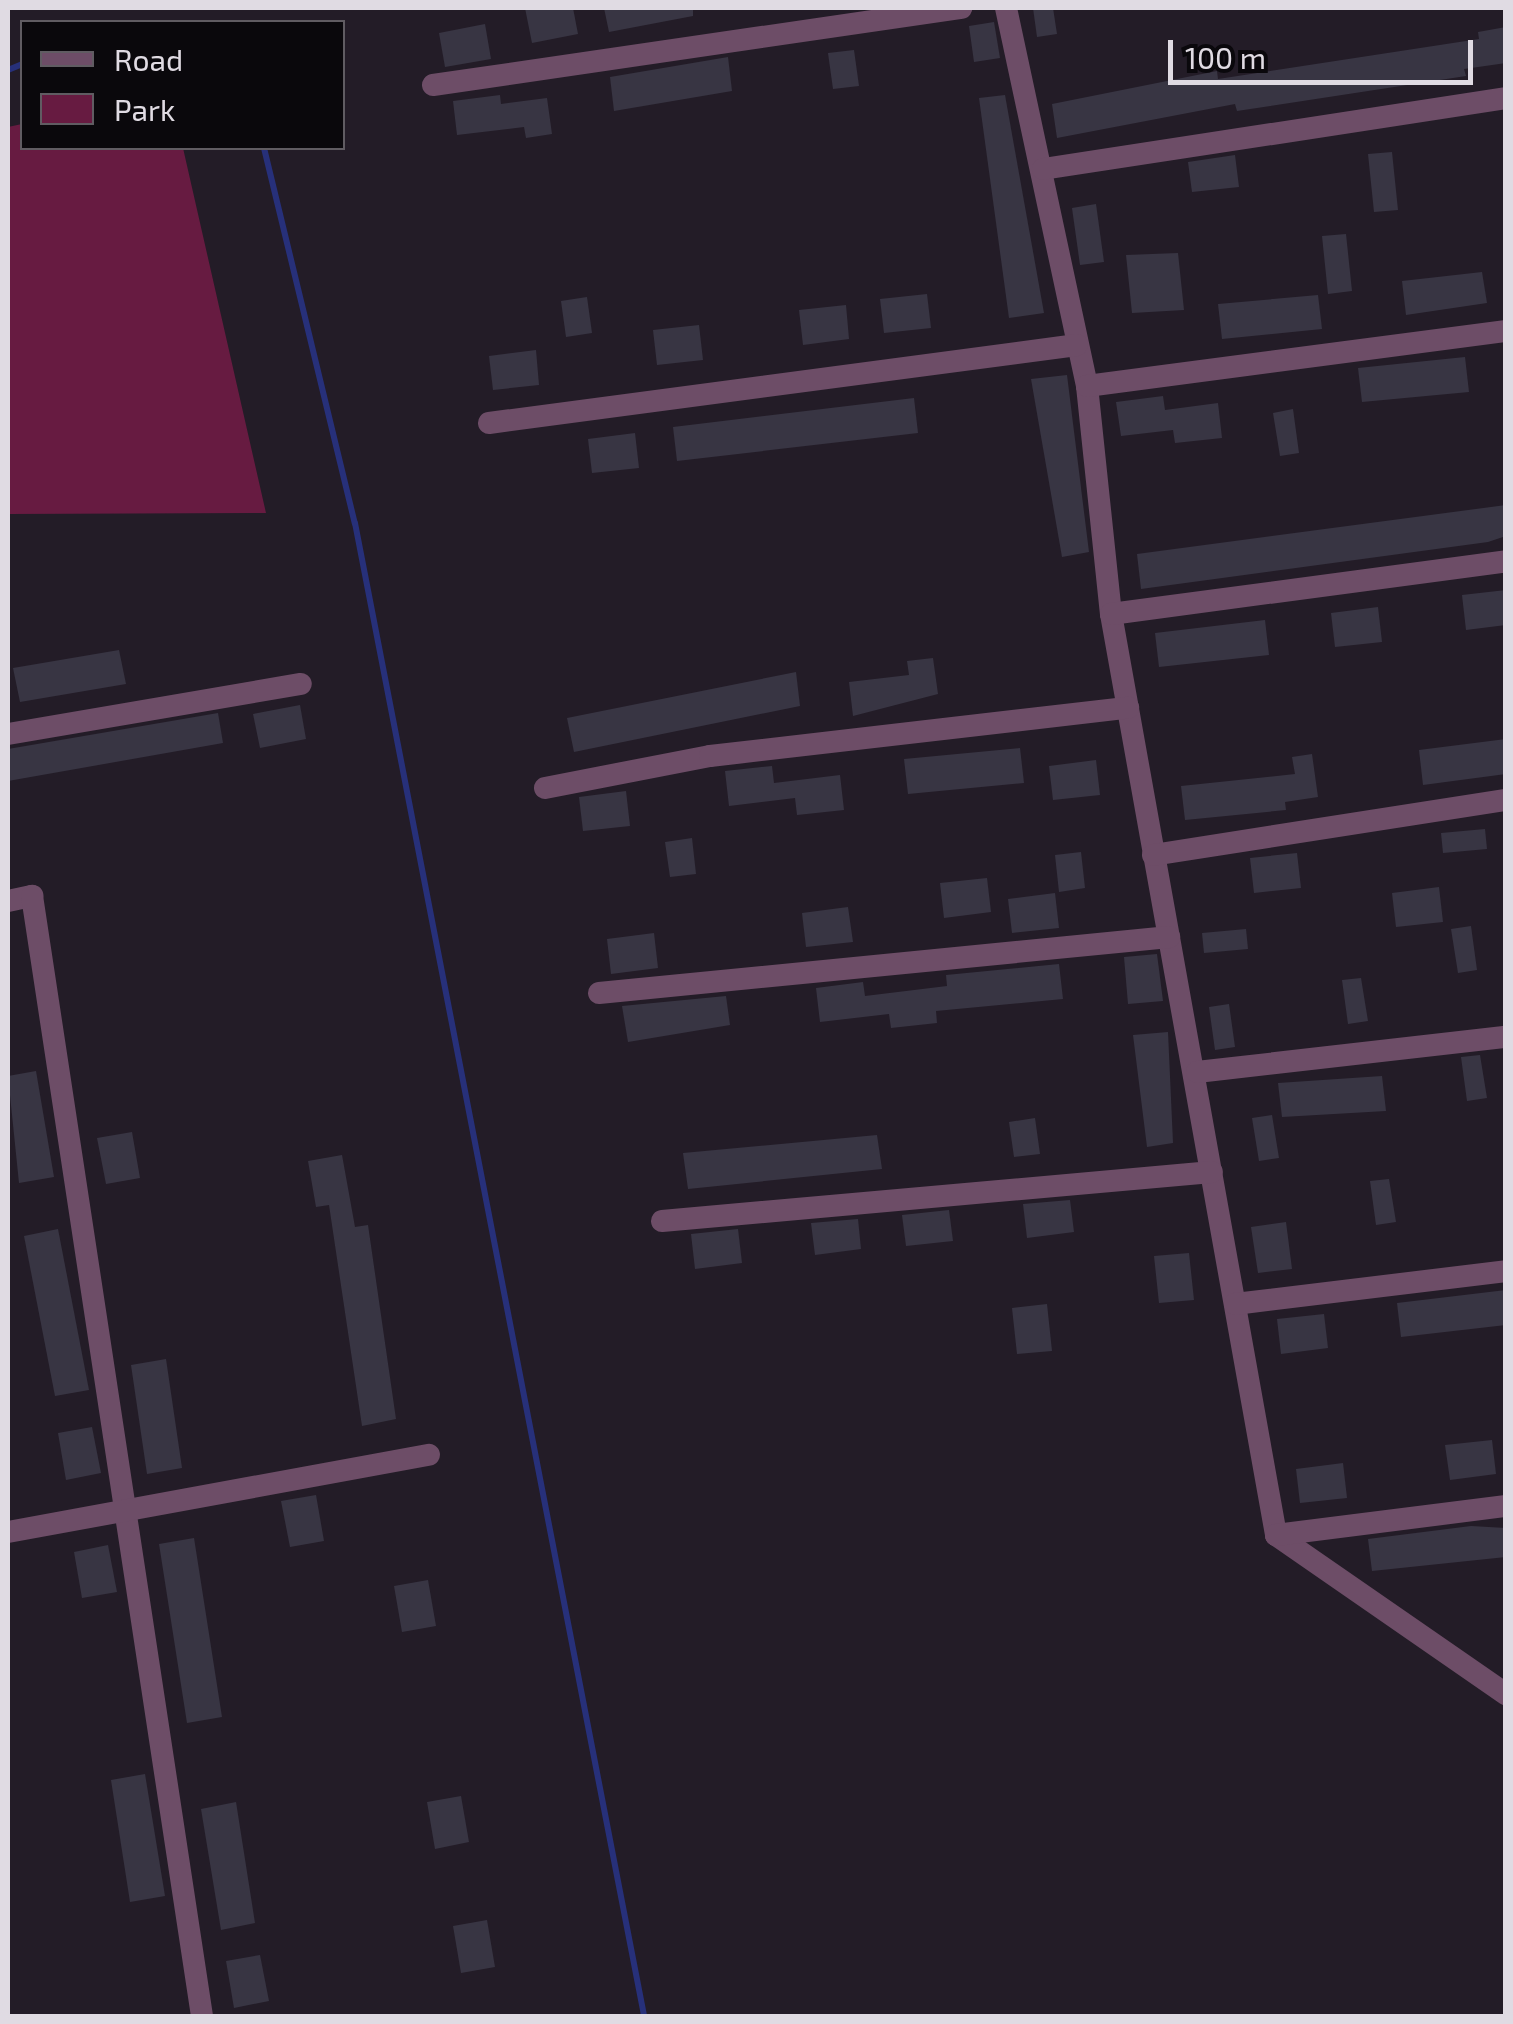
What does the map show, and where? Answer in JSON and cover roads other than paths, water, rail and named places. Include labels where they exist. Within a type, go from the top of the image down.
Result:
[{"type":"street","points":[[433,84],[961,8]]},
{"type":"street","points":[[1006,8],[1087,386],[1111,614],[1276,1535],[1506,1694]]},
{"type":"street","points":[[1042,168],[1506,98]]},
{"type":"street","points":[[1087,386],[1506,331]]},
{"type":"street","points":[[489,423],[1077,345]]},
{"type":"street","points":[[1111,614],[1506,562]]},
{"type":"street","points":[[8,734],[301,684]]},
{"type":"street","points":[[546,788],[710,756],[1128,708]]},
{"type":"street","points":[[1154,856],[1506,800]]},
{"type":"street","points":[[8,901],[32,896],[131,1512],[202,2016]]},
{"type":"street","points":[[599,993],[1170,937]]},
{"type":"street","points":[[1196,1072],[1506,1037]]},
{"type":"street","points":[[662,1221],[1212,1172]]},
{"type":"street","points":[[1235,1304],[1506,1271]]},
{"type":"street","points":[[8,1532],[429,1455]]},
{"type":"street","points":[[1276,1535],[1506,1506]]},
{"type":"waterway","points":[[8,70],[20,65]]},
{"type":"waterway","points":[[264,150],[355,523],[644,2016]]}]
